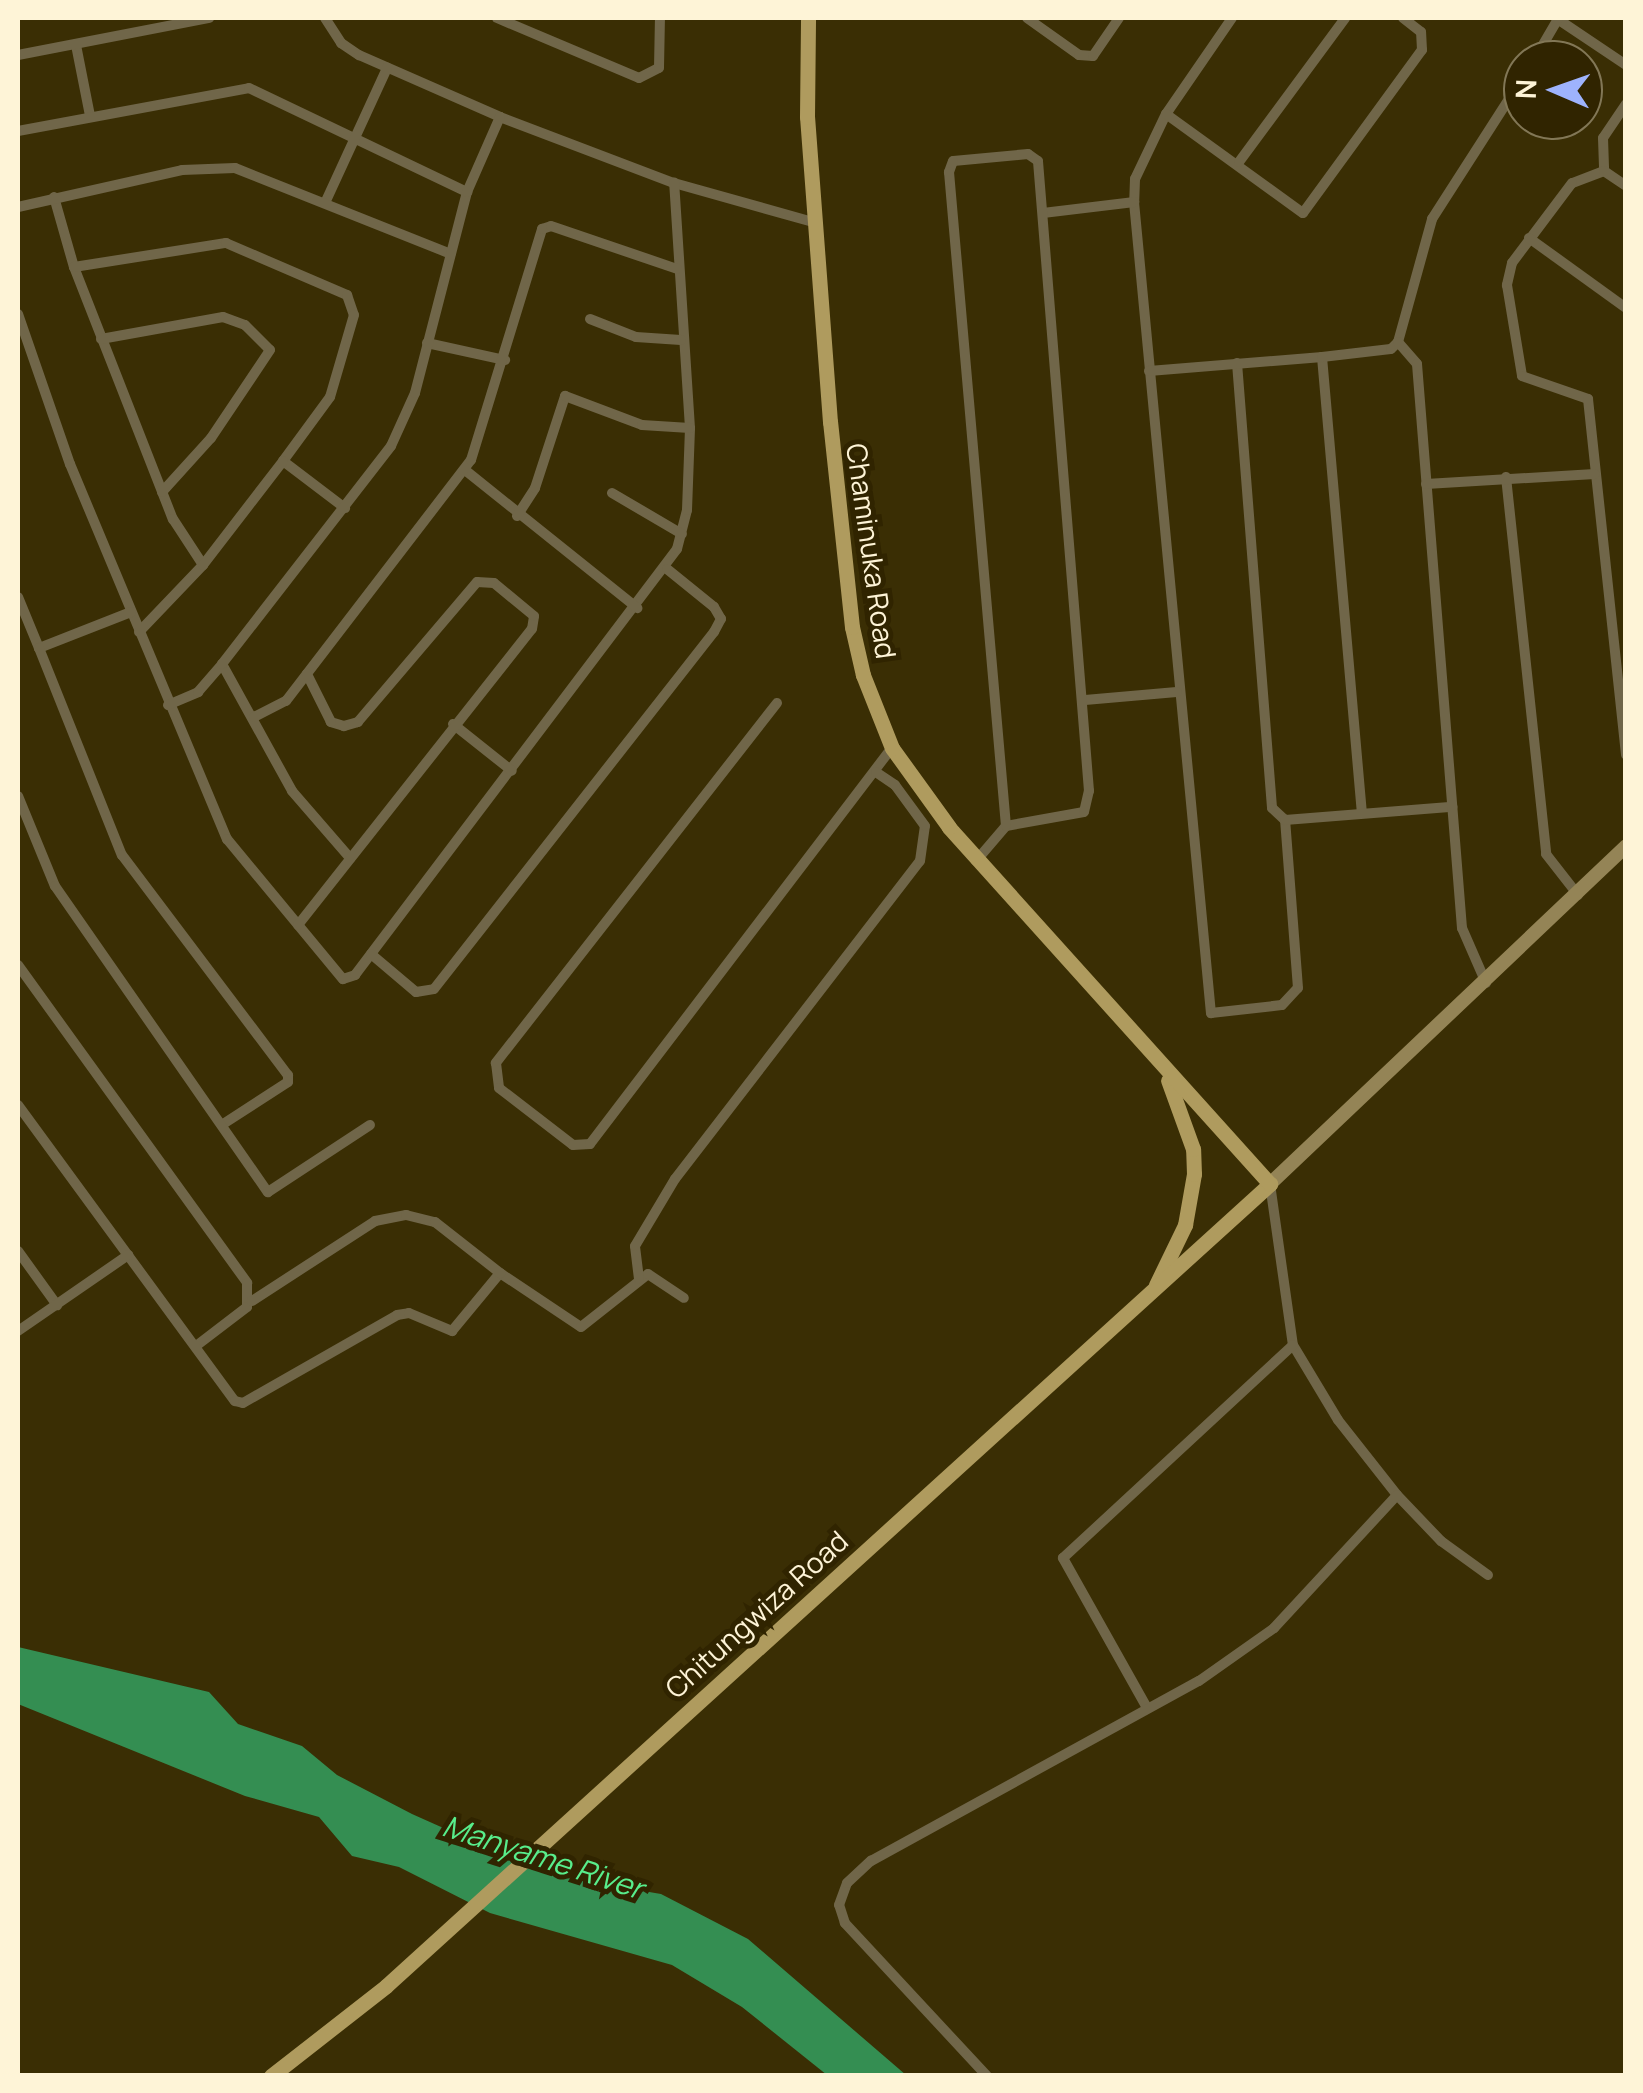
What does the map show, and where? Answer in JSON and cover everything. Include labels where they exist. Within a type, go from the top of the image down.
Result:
[{"type":"main road","name":"Chaminuka Road","points":[[808,18],[816,223],[852,627],[892,748],[976,861],[1270,1184]]},
{"type":"main road","points":[[1270,1184],[1486,984],[1626,846]]},
{"type":"main road","points":[[1151,1295],[1184,1225],[1194,1174],[1193,1148],[1165,1072]]},
{"type":"main road","name":"Chitungwiza Road","points":[[272,2076],[445,1932],[1270,1184]]},
{"type":"street","points":[[18,55],[207,18]]},
{"type":"street","points":[[324,18],[341,43],[386,68],[500,116],[674,183],[816,223]]},
{"type":"street","points":[[497,18],[639,78],[658,68],[660,18]]},
{"type":"street","points":[[1027,18],[1079,56],[1092,56],[1119,18]]},
{"type":"street","points":[[1232,18],[1166,114],[1135,179],[1134,202],[1177,692],[1212,1013],[1282,1005],[1298,988],[1285,820],[1272,808],[1237,363]]},
{"type":"street","points":[[1238,162],[1345,18]]},
{"type":"street","points":[[1166,114],[1238,162],[1303,213],[1422,50],[1421,32],[1402,18]]},
{"type":"street","points":[[1557,19],[1626,65]]},
{"type":"street","points":[[76,45],[90,116]]},
{"type":"street","points":[[326,202],[386,68]]},
{"type":"street","points":[[18,130],[249,88],[468,192]]},
{"type":"street","points":[[1604,171],[1604,138],[1626,104]]},
{"type":"street","points":[[1149,370],[1391,350],[1398,342],[1432,219],[1503,108]]},
{"type":"street","points":[[168,704],[198,692],[222,664],[345,508],[405,421],[468,192],[500,116]]},
{"type":"street","points":[[976,861],[1006,826],[1084,812],[1090,791],[1086,700],[1038,161],[1028,154],[953,161],[951,200],[1006,826]]},
{"type":"street","points":[[18,207],[222,168],[256,174],[451,254]]},
{"type":"street","points":[[1604,171],[1626,186]]},
{"type":"street","points":[[1604,171],[1572,184],[1512,263],[1507,286],[1519,373],[1586,396],[1626,755]]},
{"type":"street","points":[[18,314],[131,612],[227,840],[343,979],[355,975],[372,954],[667,570],[682,534],[690,428],[680,340],[674,183]]},
{"type":"street","points":[[54,198],[74,266],[162,492],[203,565]]},
{"type":"street","points":[[1043,214],[1134,202]]},
{"type":"street","points":[[254,716],[286,700],[465,470],[505,360],[544,227],[677,269]]},
{"type":"street","points":[[1529,238],[1626,308]]},
{"type":"street","points":[[74,266],[226,243],[347,294],[354,315],[330,397],[203,565],[139,632]]},
{"type":"street","points":[[101,339],[223,317],[244,325],[270,350],[212,438],[162,492]]},
{"type":"street","points":[[590,319],[636,336],[680,340]]},
{"type":"street","points":[[428,342],[505,360]]},
{"type":"street","points":[[1398,342],[1417,364],[1462,928],[1486,984]]},
{"type":"street","points":[[1322,357],[1362,812]]},
{"type":"street","points":[[517,516],[536,488],[565,396],[642,424],[690,428]]},
{"type":"street","points":[[284,461],[345,508]]},
{"type":"street","points":[[465,470],[517,516],[637,608]]},
{"type":"street","points":[[1426,484],[1595,474]]},
{"type":"street","points":[[1506,477],[1546,854],[1578,895]]},
{"type":"street","points":[[612,493],[682,534]]},
{"type":"street","points":[[372,954],[416,992],[434,989],[714,632],[722,619],[714,607],[667,570]]},
{"type":"street","points":[[298,925],[534,623],[532,612],[494,583],[476,582],[358,722],[331,722],[306,674]]},
{"type":"street","points":[[18,597],[122,855],[288,1076],[288,1082],[222,1124]]},
{"type":"street","points":[[39,648],[131,612]]},
{"type":"street","points":[[222,664],[292,790],[350,858]]},
{"type":"street","points":[[1086,700],[1177,692]]},
{"type":"street","points":[[777,703],[496,1062],[499,1088],[573,1144],[590,1144],[892,748]]},
{"type":"street","points":[[453,724],[512,771]]},
{"type":"street","points":[[638,1279],[635,1246],[674,1179],[920,860],[925,826],[896,786],[876,772]]},
{"type":"street","points":[[18,796],[55,886],[268,1192],[370,1124]]},
{"type":"street","points":[[1285,820],[1452,807]]},
{"type":"street","points":[[18,965],[248,1283],[252,1301]]},
{"type":"street","points":[[18,1105],[196,1346],[228,1396],[243,1403],[397,1315],[410,1313],[452,1330],[500,1274]]},
{"type":"street","points":[[1270,1184],[1293,1345],[1338,1420],[1396,1495],[1488,1575]]},
{"type":"street","points":[[196,1346],[252,1301],[375,1220],[406,1216],[435,1222],[500,1274],[581,1327],[648,1274],[662,1279],[684,1298]]},
{"type":"street","points":[[18,1251],[57,1305]]},
{"type":"street","points":[[18,1331],[128,1255]]},
{"type":"street","points":[[1146,1706],[1063,1558],[1293,1345]]},
{"type":"street","points":[[987,2076],[845,1923],[841,1894],[871,1861],[1146,1706],[1198,1681],[1274,1628],[1396,1495]]},
{"type":"shaded area","points":[[18,1647],[209,1692],[238,1724],[302,1746],[337,1775],[412,1814],[549,1875],[661,1894],[748,1939],[906,2075],[827,2075],[742,2007],[672,1965],[490,1913],[399,1867],[352,1856],[319,1817],[245,1796],[18,1704]]},
{"type":"water label","name":"Manyame River","points":[[543,1857]]}]
